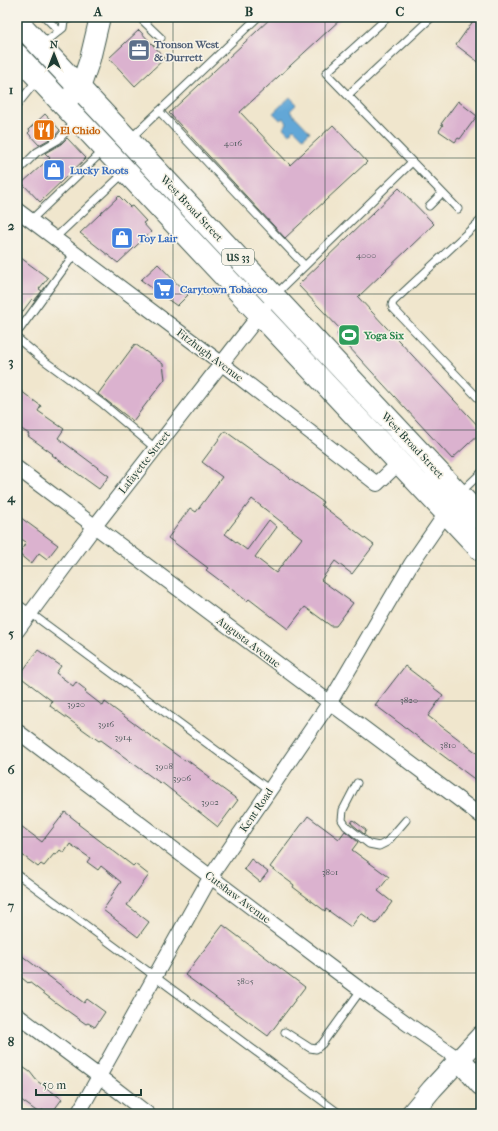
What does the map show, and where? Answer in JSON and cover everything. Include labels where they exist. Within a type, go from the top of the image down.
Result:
[{"type":"main road","name":"West Broad Street","points":[[17,21],[481,518]]},
{"type":"main road","name":"West Broad Street","points":[[17,55],[481,550]]},
{"type":"main road","points":[[460,1060],[481,1084]]},
{"type":"street","points":[[62,104],[80,88],[90,59],[100,17]]},
{"type":"street","name":"Fitzhugh Avenue","points":[[17,210],[221,363],[377,484],[399,463]]},
{"type":"street","name":"Lafayette Street","points":[[17,630],[155,448],[274,296]]},
{"type":"street","name":"Augusta Avenue","points":[[17,468],[481,816]]},
{"type":"street","points":[[446,513],[459,494]]},
{"type":"street","name":"Kent Road","points":[[78,1114],[211,876],[330,702],[411,564],[446,513]]},
{"type":"street","name":"Cutshaw Avenue","points":[[17,731],[361,990],[460,1060]]},
{"type":"street","points":[[17,1016],[148,1114]]},
{"type":"street","points":[[411,1114],[481,1036]]},
{"type":"lane","points":[[45,17],[59,31]]},
{"type":"lane","points":[[57,17],[64,19],[73,17]]},
{"type":"lane","points":[[139,17],[161,38]]},
{"type":"lane","points":[[129,140],[258,17]]},
{"type":"lane","points":[[388,17],[326,73],[458,208]]},
{"type":"lane","points":[[348,95],[432,17]]},
{"type":"lane","points":[[41,46],[63,28],[64,19]]},
{"type":"lane","points":[[17,105],[38,78]]},
{"type":"lane","points":[[17,92],[23,98]]},
{"type":"lane","points":[[161,110],[305,266]]},
{"type":"lane","points":[[17,172],[37,152],[58,140],[78,120]]},
{"type":"lane","points":[[30,220],[105,150]]},
{"type":"lane","points":[[274,296],[412,162]]},
{"type":"lane","points":[[54,238],[126,171]]},
{"type":"lane","points":[[429,206],[442,193]]},
{"type":"lane","points":[[481,220],[393,302],[392,305],[393,308],[481,401]]},
{"type":"lane","points":[[17,330],[20,329],[75,253]]},
{"type":"lane","points":[[17,338],[42,359],[103,404],[155,448]]},
{"type":"lane","points":[[459,494],[481,473]]},
{"type":"lane","points":[[17,603],[270,790]]},
{"type":"lane","points":[[357,783],[343,810],[342,820],[346,826],[369,844],[379,846],[387,842],[406,820]]},
{"type":"lane","points":[[17,874],[340,1114]]},
{"type":"lane","points":[[285,1032],[310,1048],[316,1049],[322,1044],[361,990]]},
{"type":"water","points":[[290,97],[297,104],[290,111],[310,132],[303,138],[294,129],[289,134],[283,128],[287,123],[283,118],[280,120],[273,113]]},
{"type":"building","points":[[272,17],[343,17],[240,112],[290,165],[333,125],[367,162],[285,238],[169,113]]},
{"type":"building","points":[[476,17],[481,17],[481,64],[456,45]]},
{"type":"building","points":[[139,30],[165,58],[135,86],[109,58]]},
{"type":"building","points":[[458,101],[477,116],[460,139],[458,138],[455,142],[439,131],[443,125],[441,124]]},
{"type":"building","name":"El Chido","points":[[45,114],[60,130],[55,136],[39,145],[28,133],[30,131],[29,129]]},
{"type":"building","name":"Lucky Roots","points":[[67,138],[86,158],[40,202],[22,183],[50,158],[45,153],[61,144]]},
{"type":"building","points":[[399,188],[434,224],[358,297],[481,429],[481,432],[452,459],[337,334],[341,330],[298,285]]},
{"type":"building","name":"Toy Lair","points":[[119,196],[130,207],[132,206],[146,221],[143,223],[151,232],[118,263],[80,233]]},
{"type":"building","points":[[17,255],[48,278],[39,289],[42,291],[34,301],[32,299],[17,319]]},
{"type":"building","points":[[158,264],[188,295],[177,306],[141,280]]},
{"type":"building","points":[[135,344],[163,364],[165,379],[133,421],[98,394]]},
{"type":"building","points":[[17,388],[41,406],[38,411],[64,429],[58,438],[109,476],[99,489],[52,455],[53,454],[28,436],[29,434],[17,426]]},
{"type":"building","points":[[225,431],[323,502],[321,505],[374,545],[352,574],[335,561],[321,580],[353,603],[336,626],[331,626],[305,607],[288,629],[249,599],[247,601],[206,570],[208,568],[168,538],[190,508],[196,512],[222,477],[202,462]],"holes":[[[252,499],[302,538],[276,573],[255,557],[277,527],[269,520],[247,550],[225,534]]]},
{"type":"building","points":[[17,515],[58,545],[47,559],[39,553],[31,564],[19,554],[26,542],[17,536]]},
{"type":"building","points":[[38,650],[61,666],[56,673],[73,686],[76,682],[86,690],[85,692],[103,706],[105,702],[185,761],[187,760],[210,777],[209,779],[238,800],[218,827],[161,782],[160,783],[101,740],[99,741],[50,706],[52,701],[19,676]]},
{"type":"building","points":[[405,666],[443,695],[428,716],[481,756],[481,784],[375,705]]},
{"type":"building","points":[[65,812],[79,823],[78,824],[133,866],[135,864],[149,875],[127,905],[149,922],[138,937],[103,910],[121,882],[101,866],[98,870],[87,862],[90,858],[70,844],[64,853],[60,850],[56,855],[54,854],[44,866],[41,864],[38,867],[17,851],[17,823],[42,842]]},
{"type":"building","points":[[308,816],[339,839],[345,831],[358,842],[352,850],[389,877],[378,891],[392,902],[376,924],[361,913],[351,927],[326,909],[325,911],[293,887],[294,885],[270,867]]},
{"type":"building","points":[[353,820],[366,830],[364,834],[351,823]]},
{"type":"building","points":[[251,859],[268,872],[260,882],[244,869]]},
{"type":"building","points":[[223,925],[305,987],[268,1036],[185,975]]},
{"type":"building","points":[[17,952],[84,1003],[87,999],[105,1012],[95,1027],[88,1023],[86,1024],[17,974]]},
{"type":"building","points":[[17,1063],[30,1072],[37,1081],[62,1099],[51,1114],[48,1114],[42,1110],[39,1113],[17,1097]]},
{"type":"place","name":"Tronson West & Durrett","points":[[139,50]]},
{"type":"place","name":"El Chido","points":[[44,130]]},
{"type":"place","name":"Lucky Roots","points":[[54,170]]},
{"type":"place","name":"Toy Lair","points":[[122,238]]},
{"type":"place","name":"Carytown Tobacco","points":[[164,289]]},
{"type":"place","name":"Yoga Six","points":[[349,335]]}]
